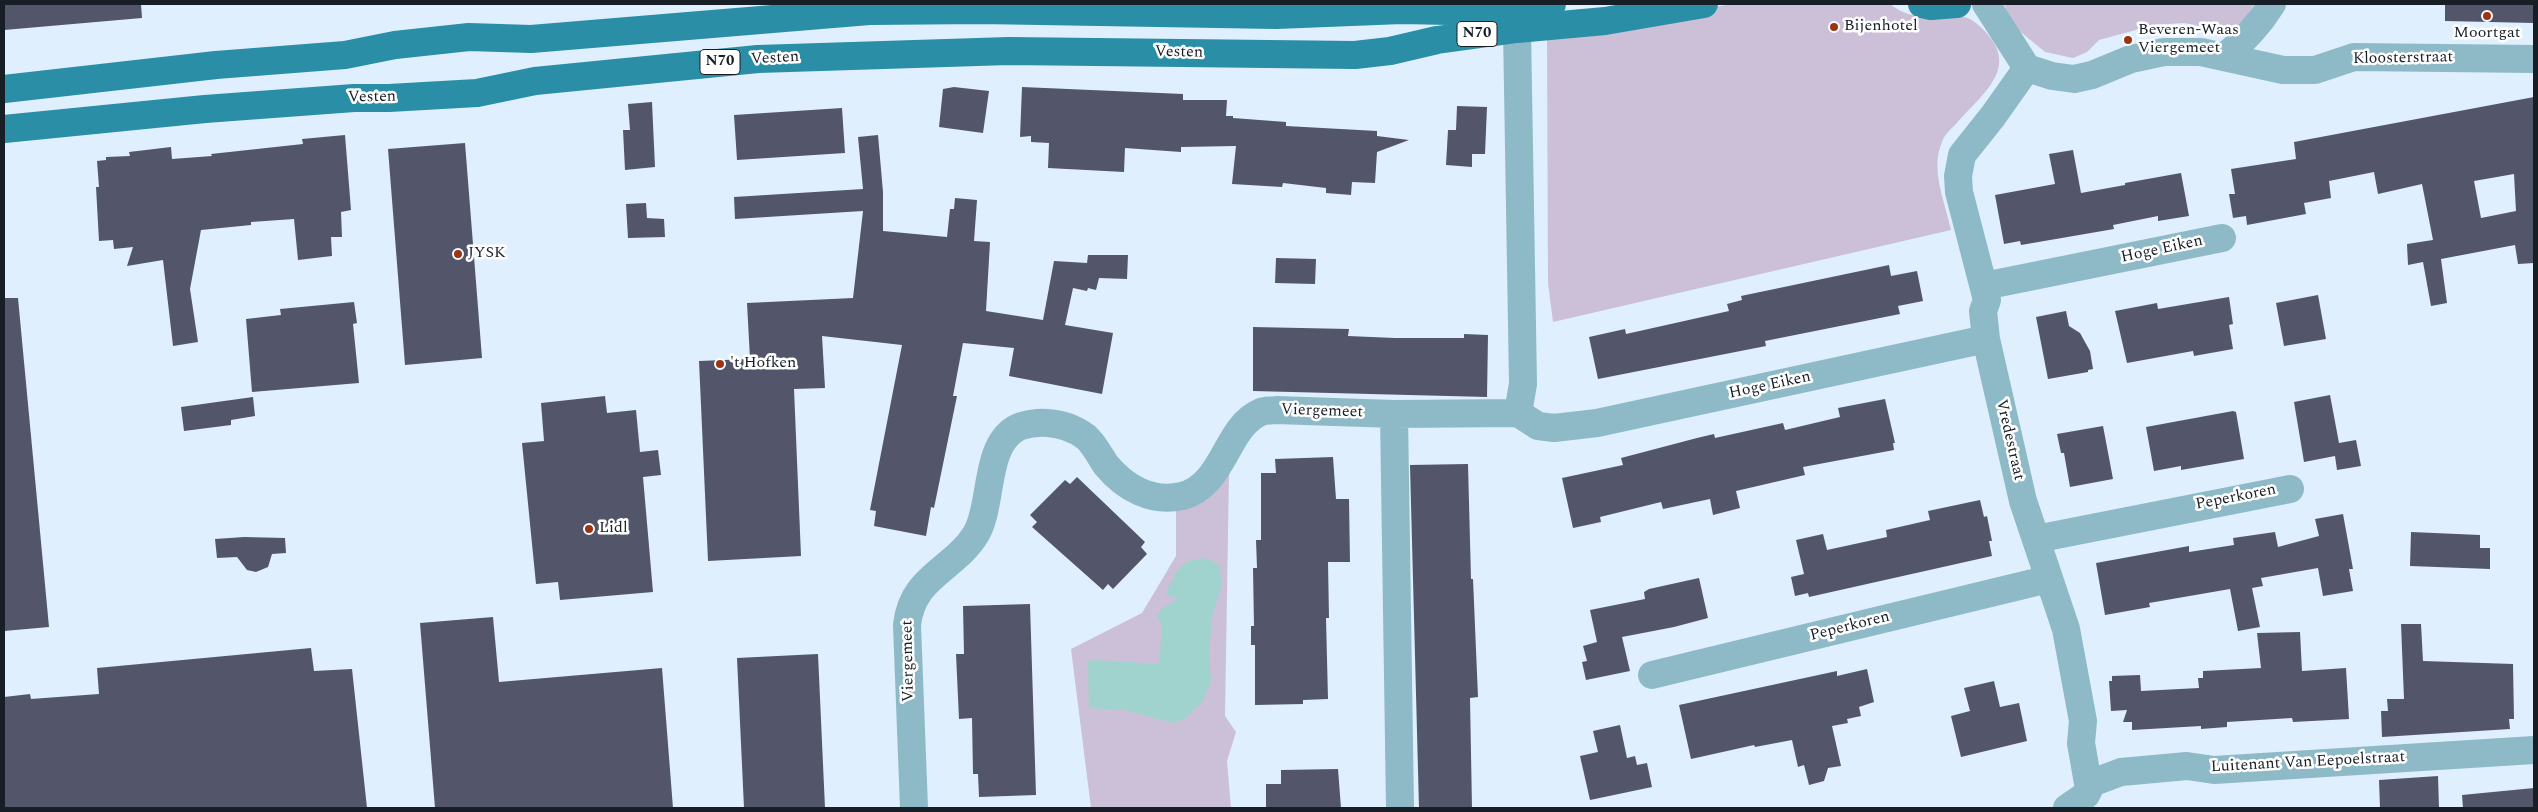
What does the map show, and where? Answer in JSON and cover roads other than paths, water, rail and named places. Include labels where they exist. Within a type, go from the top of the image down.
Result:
[{"type":"main road","name":"N70","points":[[4,89],[197,67],[345,56],[395,45],[469,37],[531,39],[869,11],[980,10],[1276,14],[1451,10],[1497,12],[1552,4]]},
{"type":"main road","name":"N70","points":[[1517,29],[1605,21],[1704,4]]},
{"type":"main road","points":[[1922,4],[1932,6],[1957,4]]},
{"type":"main road","name":"Vesten","points":[[4,129],[344,98],[389,98],[477,93],[536,81],[758,59],[1009,51],[1355,55],[1517,29]]},
{"type":"street","points":[[1986,4],[2027,68]]},
{"type":"street","points":[[2224,58],[2260,23],[2272,4]]},
{"type":"street","points":[[1517,29],[1523,384],[1518,413]]},
{"type":"street","name":"Kloosterstraat","points":[[2027,68],[2052,76],[2074,79],[2092,75],[2131,60],[2164,52],[2202,52],[2266,68],[2299,70],[2315,70],[2354,57],[2534,59]]},
{"type":"street","name":"Vredestraat","points":[[2027,68],[1962,155],[1958,176],[1959,192],[1987,300],[1983,311],[1986,339],[2023,501],[2049,579],[2069,648],[2083,721],[2082,743],[2089,784]]},
{"type":"street","name":"Hoge Eiken","points":[[1984,286],[2222,238]]},
{"type":"street","name":"Hoge Eiken","points":[[1518,413],[1538,426],[1554,428],[1598,423],[1986,339]]},
{"type":"street","name":"Viergemeet","points":[[914,808],[908,611],[915,595],[962,551],[976,534],[984,514],[992,464],[1000,446],[1015,429],[1041,422],[1066,425],[1087,438],[1120,480],[1140,493],[1162,498],[1184,496],[1203,485],[1220,465],[1245,425],[1261,412],[1276,410],[1394,414],[1518,413]]},
{"type":"street","points":[[1394,414],[1400,808]]},
{"type":"street","name":"Peperkoren","points":[[2036,539],[2290,489]]},
{"type":"street","name":"Peperkoren","points":[[1652,675],[2049,579]]},
{"type":"street","name":"Luitenant Van Eepoelstraat","points":[[2089,784],[2121,772],[2187,766],[2224,769],[2534,750]]},
{"type":"street","points":[[2067,808],[2086,795],[2089,784]]},
{"type":"place","name":"Moortgat","points":[[2487,16]]},
{"type":"place","name":"Bijenhotel","points":[[1834,27]]},
{"type":"place","name":"Beveren-Waas Viergemeet","points":[[2128,40]]},
{"type":"place","name":"JYSK","points":[[458,254]]},
{"type":"place","name":"'t Hofken","points":[[720,364]]},
{"type":"place","name":"Lidl","points":[[589,529]]}]
